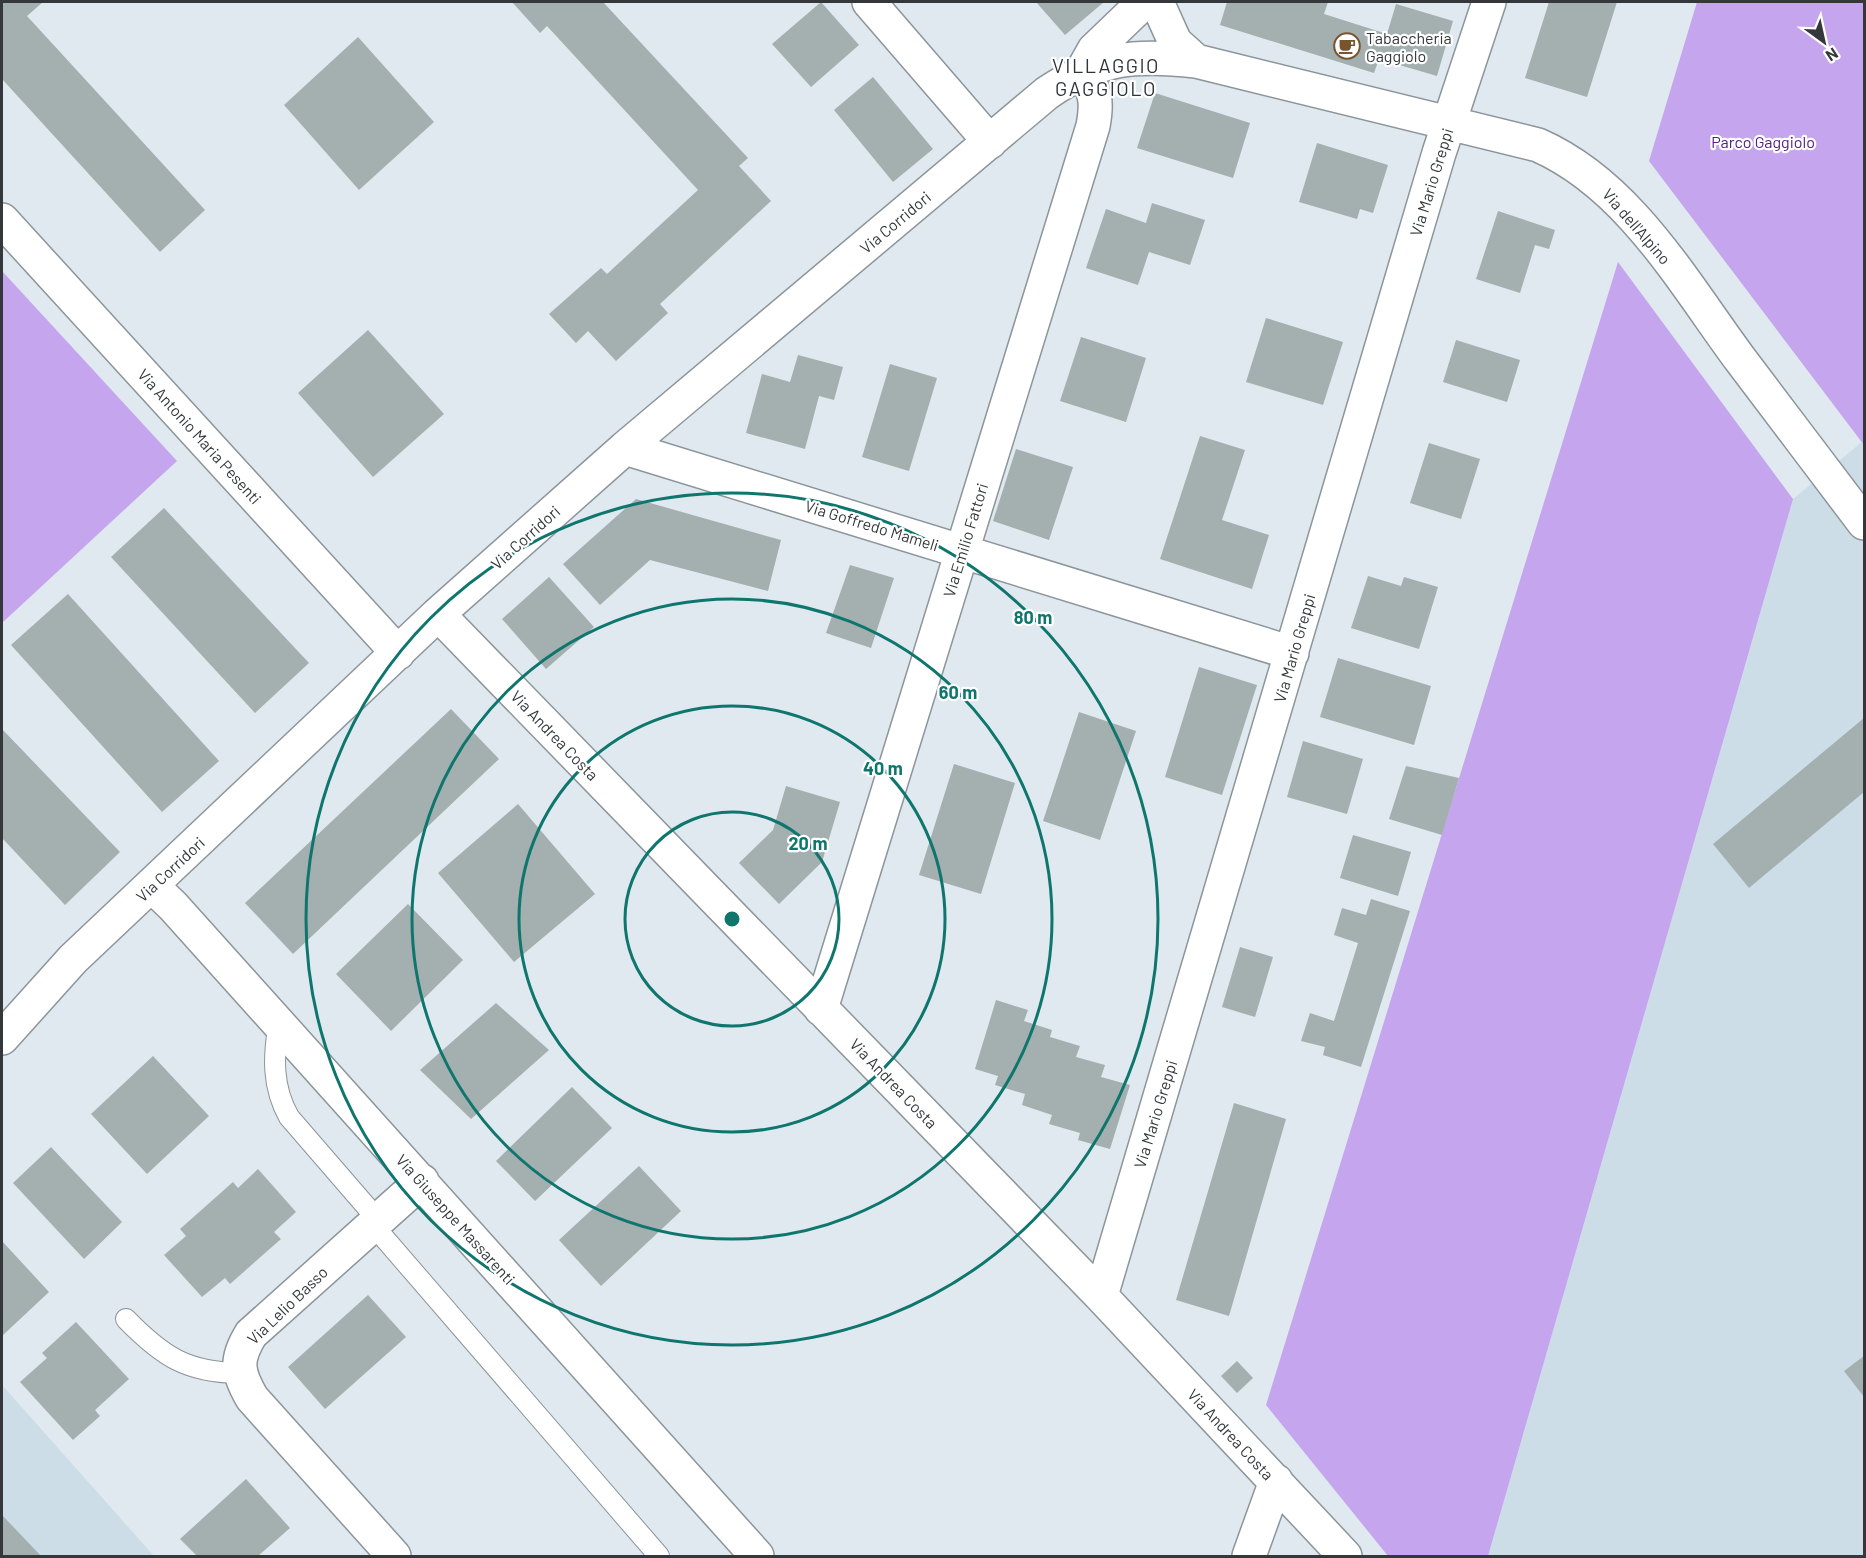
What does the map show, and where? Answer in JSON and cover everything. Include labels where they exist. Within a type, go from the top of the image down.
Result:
[{"type":"street","points":[[869,2],[990,142]]},
{"type":"street","points":[[1081,73],[1094,50],[1144,2]]},
{"type":"street","points":[[1157,2],[1175,42],[1196,61]]},
{"type":"street","name":"Via Mario Greppi","points":[[1101,1296],[1448,123],[1489,2]]},
{"type":"street","name":"Via dell'Alpino","points":[[1081,73],[1131,57],[1196,61],[1538,145],[1563,156],[1606,189],[1653,241],[1864,523]]},
{"type":"street","name":"Via Corridori","points":[[2,1038],[73,959],[438,614],[625,448],[1047,93],[1081,73]]},
{"type":"street","name":"Via Emilio Fattori","points":[[821,1009],[1093,126],[1096,98],[1093,88],[1081,73]]},
{"type":"street","name":"Via Antonio Maria Pesenti","points":[[2,220],[398,653]]},
{"type":"street","name":"Via Goffredo Mameli","points":[[625,448],[1292,653]]},
{"type":"street","name":"Via Andrea Costa","points":[[438,614],[1101,1296],[1345,1557]]},
{"type":"street","name":"Via Giuseppe Massarenti","points":[[152,886],[422,1181],[757,1557]]},
{"type":"street","name":"Via Lelio Basso","points":[[240,1373],[239,1361],[251,1334],[422,1181]]},
{"type":"street","points":[[240,1373],[252,1398],[394,1557]]},
{"type":"street","points":[[1249,1557],[1276,1481]]},
{"type":"lane","points":[[279,1023],[274,1053],[276,1086],[281,1104],[289,1117],[659,1557]]},
{"type":"lane","points":[[126,1319],[164,1354],[185,1365],[213,1373],[240,1373]]},
{"type":"shaded area","points":[[1862,442],[1864,445],[1864,1556],[1488,1556],[1793,499]]},
{"type":"shaded area","points":[[2,1385],[154,1556],[2,1556]]},
{"type":"green space","name":"Parco Gaggiolo","points":[[1697,2],[1864,2],[1864,445],[1649,161]]},
{"type":"green space","points":[[1618,262],[1793,499],[1488,1556],[1388,1556],[1266,1405]]},
{"type":"green space","points":[[2,271],[177,461],[2,623]]},
{"type":"building","points":[[2,2],[43,2],[27,16],[205,210],[160,252],[2,79]]},
{"type":"building","points":[[512,2],[603,2],[748,158],[739,166],[771,201],[660,304],[668,313],[616,361],[588,331],[576,343],[549,314],[601,268],[607,274],[698,190],[547,26],[540,33]]},
{"type":"building","points":[[821,2],[859,45],[811,87],[772,44]]},
{"type":"building","points":[[1036,2],[1104,2],[1065,35]]},
{"type":"building","points":[[1227,2],[1328,2],[1324,14],[1387,34],[1396,4],[1453,21],[1437,76],[1379,59],[1374,73],[1220,25]]},
{"type":"building","points":[[1549,2],[1617,2],[1587,97],[1525,78]]},
{"type":"building","points":[[358,37],[434,122],[359,190],[284,105]]},
{"type":"building","points":[[873,77],[933,149],[893,182],[834,110]]},
{"type":"building","points":[[1155,93],[1250,123],[1233,178],[1137,148]]},
{"type":"building","points":[[1317,143],[1388,165],[1373,213],[1360,209],[1357,219],[1299,202]]},
{"type":"building","points":[[1152,203],[1205,220],[1190,265],[1149,252],[1138,285],[1086,268],[1106,209],[1146,223]]},
{"type":"building","points":[[1498,211],[1555,230],[1549,249],[1535,245],[1520,293],[1476,279]]},
{"type":"building","points":[[1266,318],[1343,342],[1323,405],[1246,382]]},
{"type":"building","points":[[368,330],[444,414],[373,477],[298,393]]},
{"type":"building","points":[[1081,337],[1146,358],[1126,422],[1060,401]]},
{"type":"building","points":[[1456,340],[1520,360],[1507,402],[1443,382]]},
{"type":"building","points":[[798,355],[843,367],[834,400],[819,396],[805,449],[746,433],[762,374],[790,382]]},
{"type":"building","points":[[890,364],[937,378],[909,471],[862,457]]},
{"type":"building","points":[[1200,436],[1245,450],[1222,520],[1269,535],[1252,589],[1160,559]]},
{"type":"building","points":[[1429,443],[1480,459],[1461,519],[1410,503]]},
{"type":"building","points":[[1016,449],[1073,467],[1049,540],[993,521]]},
{"type":"building","points":[[636,499],[781,540],[768,591],[650,560],[600,605],[563,564]]},
{"type":"building","points":[[164,508],[309,663],[255,713],[111,557]]},
{"type":"building","points":[[850,565],[894,578],[871,648],[826,633]]},
{"type":"building","points":[[1368,576],[1401,586],[1404,577],[1438,587],[1419,649],[1351,628]]},
{"type":"building","points":[[549,577],[594,627],[546,669],[502,619]]},
{"type":"building","points":[[68,594],[219,761],[162,812],[11,645]]},
{"type":"building","points":[[1338,658],[1431,686],[1414,745],[1320,717]]},
{"type":"building","points":[[1199,667],[1257,685],[1222,795],[1165,777]]},
{"type":"building","points":[[451,709],[499,759],[293,954],[245,903]]},
{"type":"building","points":[[1079,712],[1136,731],[1100,840],[1043,821]]},
{"type":"building","points":[[1864,718],[1864,792],[1749,888],[1713,844]]},
{"type":"building","points":[[2,729],[120,852],[65,905],[2,838]]},
{"type":"building","points":[[1303,741],[1363,759],[1347,814],[1287,797]]},
{"type":"building","points":[[954,764],[1015,783],[981,894],[919,875]]},
{"type":"building","points":[[1406,766],[1459,778],[1442,835],[1389,819]]},
{"type":"building","points":[[786,786],[840,802],[822,862],[779,904],[739,863],[773,830]]},
{"type":"building","points":[[518,804],[595,894],[514,962],[438,873]]},
{"type":"building","points":[[1353,835],[1411,852],[1398,896],[1340,878]]},
{"type":"building","points":[[1371,899],[1410,911],[1361,1067],[1323,1055],[1325,1047],[1301,1041],[1310,1013],[1334,1021],[1358,943],[1334,935],[1342,908],[1366,915]]},
{"type":"building","points":[[408,904],[463,960],[391,1031],[336,974]]},
{"type":"building","points":[[1240,947],[1273,957],[1255,1017],[1222,1007]]},
{"type":"building","points":[[996,1000],[1028,1010],[1024,1021],[1052,1030],[1050,1037],[1080,1046],[1076,1057],[1105,1065],[1101,1077],[1130,1085],[1110,1149],[1078,1140],[1080,1133],[1049,1124],[1052,1115],[1022,1105],[1025,1094],[995,1085],[998,1076],[975,1069]]},
{"type":"building","points":[[496,1003],[549,1050],[471,1119],[420,1070]]},
{"type":"building","points":[[153,1056],[209,1116],[147,1174],[91,1114]]},
{"type":"building","points":[[572,1087],[612,1128],[535,1201],[496,1161]]},
{"type":"building","points":[[1234,1103],[1286,1119],[1229,1316],[1176,1300]]},
{"type":"building","points":[[51,1147],[122,1222],[84,1259],[13,1183]]},
{"type":"building","points":[[639,1166],[681,1211],[601,1286],[559,1240]]},
{"type":"building","points":[[258,1169],[296,1212],[274,1232],[281,1239],[230,1284],[225,1278],[202,1297],[164,1255],[186,1236],[180,1229],[233,1182],[238,1188]]},
{"type":"building","points":[[2,1241],[49,1292],[2,1336]]},
{"type":"building","points":[[368,1295],[406,1337],[325,1409],[288,1367]]},
{"type":"building","points":[[76,1322],[129,1379],[95,1410],[100,1416],[73,1440],[20,1382],[47,1358],[42,1353]]},
{"type":"building","points":[[1864,1356],[1864,1397],[1844,1371]]},
{"type":"building","points":[[1237,1361],[1253,1378],[1237,1393],[1221,1376]]},
{"type":"building","points":[[246,1479],[290,1528],[258,1556],[197,1556],[180,1539]]},
{"type":"building","points":[[2,1515],[41,1556],[2,1556]]},
{"type":"place","name":"Tabaccheria Gaggiolo","points":[[1347,46]]},
{"type":"district","name":"VILLAGGIO GAGGIOLO","points":[[1106,76]]}]
